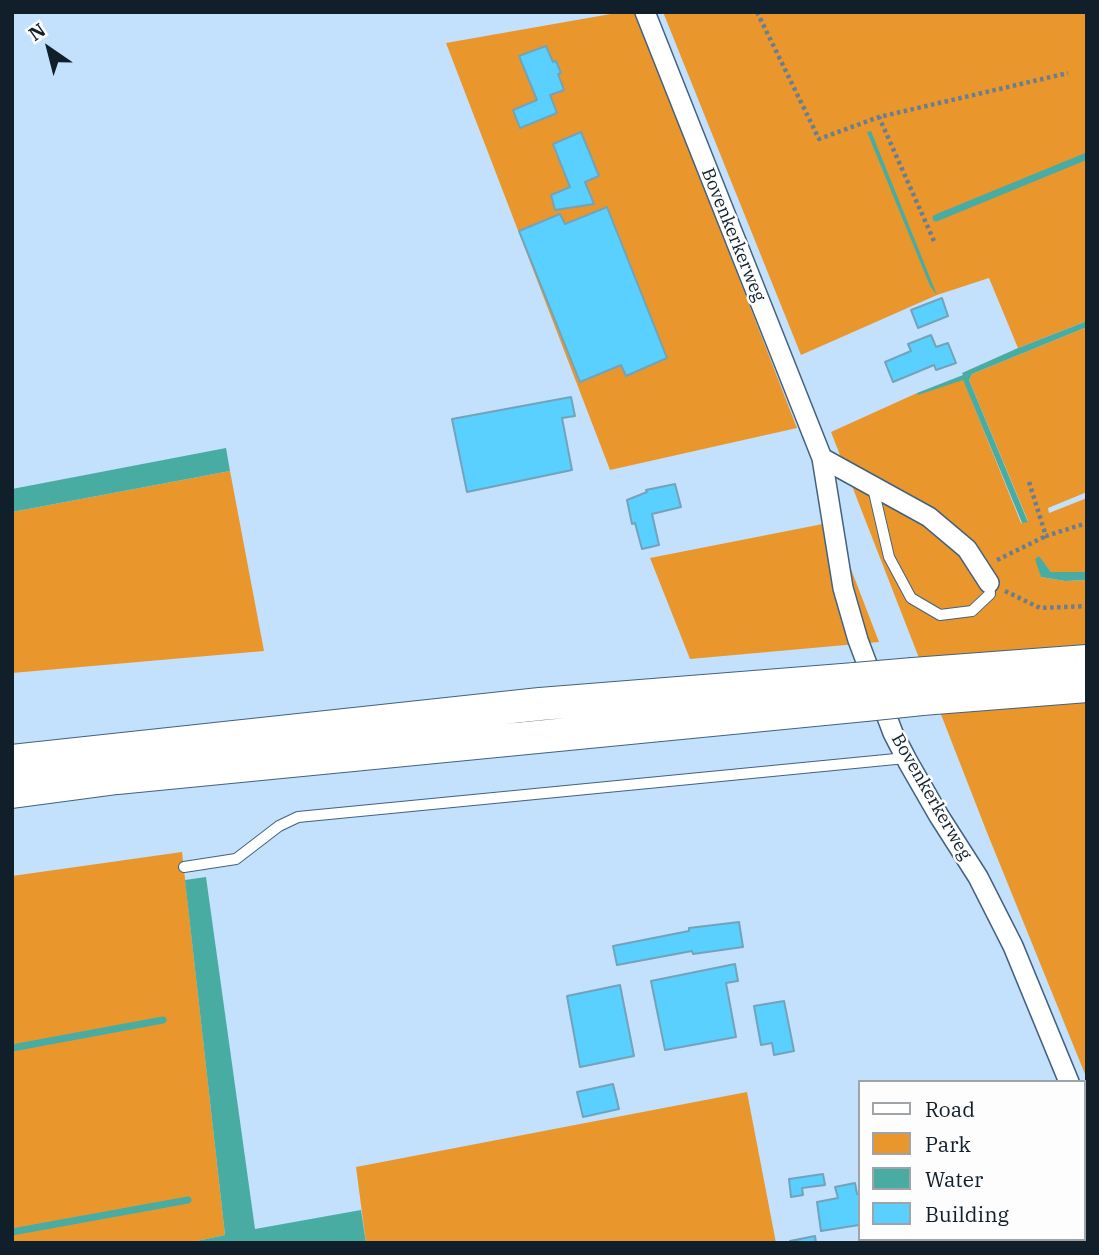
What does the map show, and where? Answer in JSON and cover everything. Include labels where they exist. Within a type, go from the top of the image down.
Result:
[{"type":"highway","points":[[12,761],[120,763],[917,687],[1087,661]]},
{"type":"highway","points":[[917,687],[1087,685]]},
{"type":"highway","points":[[12,748],[120,763]]},
{"type":"highway","points":[[12,792],[120,763]]},
{"type":"highway","points":[[12,801],[120,763]]},
{"type":"street","name":"Bovenkerkerweg","points":[[645,12],[822,458],[843,589],[858,640],[894,733],[906,758],[978,877],[1013,946],[1068,1080]]},
{"type":"street","points":[[822,458],[929,517],[967,549],[984,576]]},
{"type":"lane","points":[[873,488],[889,557],[911,598],[940,615],[972,611],[990,594],[984,576]]},
{"type":"lane","points":[[184,867],[236,859],[279,826],[298,817],[906,758]]},
{"type":"path","points":[[757,12],[819,139],[879,117],[1068,73]]},
{"type":"path","points":[[879,117],[934,241]]},
{"type":"path","points":[[1030,482],[1046,536]]},
{"type":"path","points":[[1087,523],[1046,536],[984,576],[1040,608],[1087,606]]},
{"type":"green space","points":[[622,12],[636,12],[797,428],[610,470],[446,43]]},
{"type":"green space","points":[[663,12],[1087,12],[1087,321],[1018,348],[989,278],[937,295],[801,355]]},
{"type":"green space","points":[[1087,327],[1087,492],[1048,508],[1049,513],[1087,498],[1087,572],[1051,572],[1039,557],[1041,577],[1065,581],[1087,580],[1087,1079],[986,830],[831,432],[917,393],[963,379],[1021,523],[1028,521],[969,380],[972,374]]},
{"type":"green space","points":[[230,471],[264,651],[12,673],[12,512]]},
{"type":"green space","points":[[833,522],[879,642],[690,659],[650,558]]},
{"type":"green space","points":[[182,852],[225,1235],[187,1243],[12,1243],[12,876]]},
{"type":"green space","points":[[747,1092],[776,1243],[366,1243],[356,1167]]},
{"type":"water","points":[[871,131],[937,295],[930,286],[867,132]]},
{"type":"water","points":[[1087,321],[1087,327],[972,374],[969,380],[1028,522],[1022,523],[963,380],[918,395],[917,393]]},
{"type":"water","points":[[226,448],[230,471],[12,512],[12,489]]},
{"type":"water","points":[[1039,556],[1051,572],[1087,572],[1087,580],[1065,581],[1041,577],[1035,559]]},
{"type":"water","points":[[206,877],[255,1229],[361,1210],[366,1243],[187,1243],[225,1235],[185,880]]},
{"type":"building","points":[[546,46],[561,73],[558,74],[564,90],[550,95],[557,113],[520,128],[513,110],[537,100],[519,56]]},
{"type":"building","points":[[581,132],[599,176],[585,182],[594,204],[555,210],[551,195],[570,187],[553,144]]},
{"type":"building","points":[[607,207],[667,358],[626,376],[621,365],[580,382],[519,231],[560,214],[565,224]]},
{"type":"building","points":[[942,298],[948,316],[918,328],[911,310]]},
{"type":"building","points":[[931,335],[936,347],[948,343],[956,363],[936,370],[934,365],[893,382],[885,362],[911,351],[908,344]]},
{"type":"building","points":[[571,397],[575,416],[562,418],[572,470],[467,492],[452,419]]},
{"type":"building","points":[[675,484],[681,507],[652,514],[659,545],[642,549],[635,523],[632,524],[627,500],[647,492],[646,490]]},
{"type":"building","points":[[739,922],[743,947],[693,954],[692,951],[617,965],[613,946],[689,931],[689,928]]},
{"type":"building","points":[[735,964],[738,981],[726,983],[736,1037],[665,1050],[651,981]]},
{"type":"building","points":[[620,985],[634,1056],[580,1067],[567,996]]},
{"type":"building","points":[[784,1001],[794,1051],[774,1055],[772,1043],[761,1045],[754,1006]]},
{"type":"building","points":[[613,1084],[619,1109],[583,1117],[577,1092]]},
{"type":"building","points":[[823,1174],[825,1185],[802,1188],[803,1195],[791,1197],[789,1179]]},
{"type":"building","points":[[855,1183],[858,1194],[858,1225],[821,1231],[817,1202],[838,1198],[835,1187]]},
{"type":"building","points":[[815,1236],[816,1243],[790,1243],[790,1241]]},
{"type":"waterway","points":[[936,218],[1087,156]]},
{"type":"waterway","points":[[12,1048],[163,1020]]},
{"type":"waterway","points":[[12,1232],[188,1200]]}]
